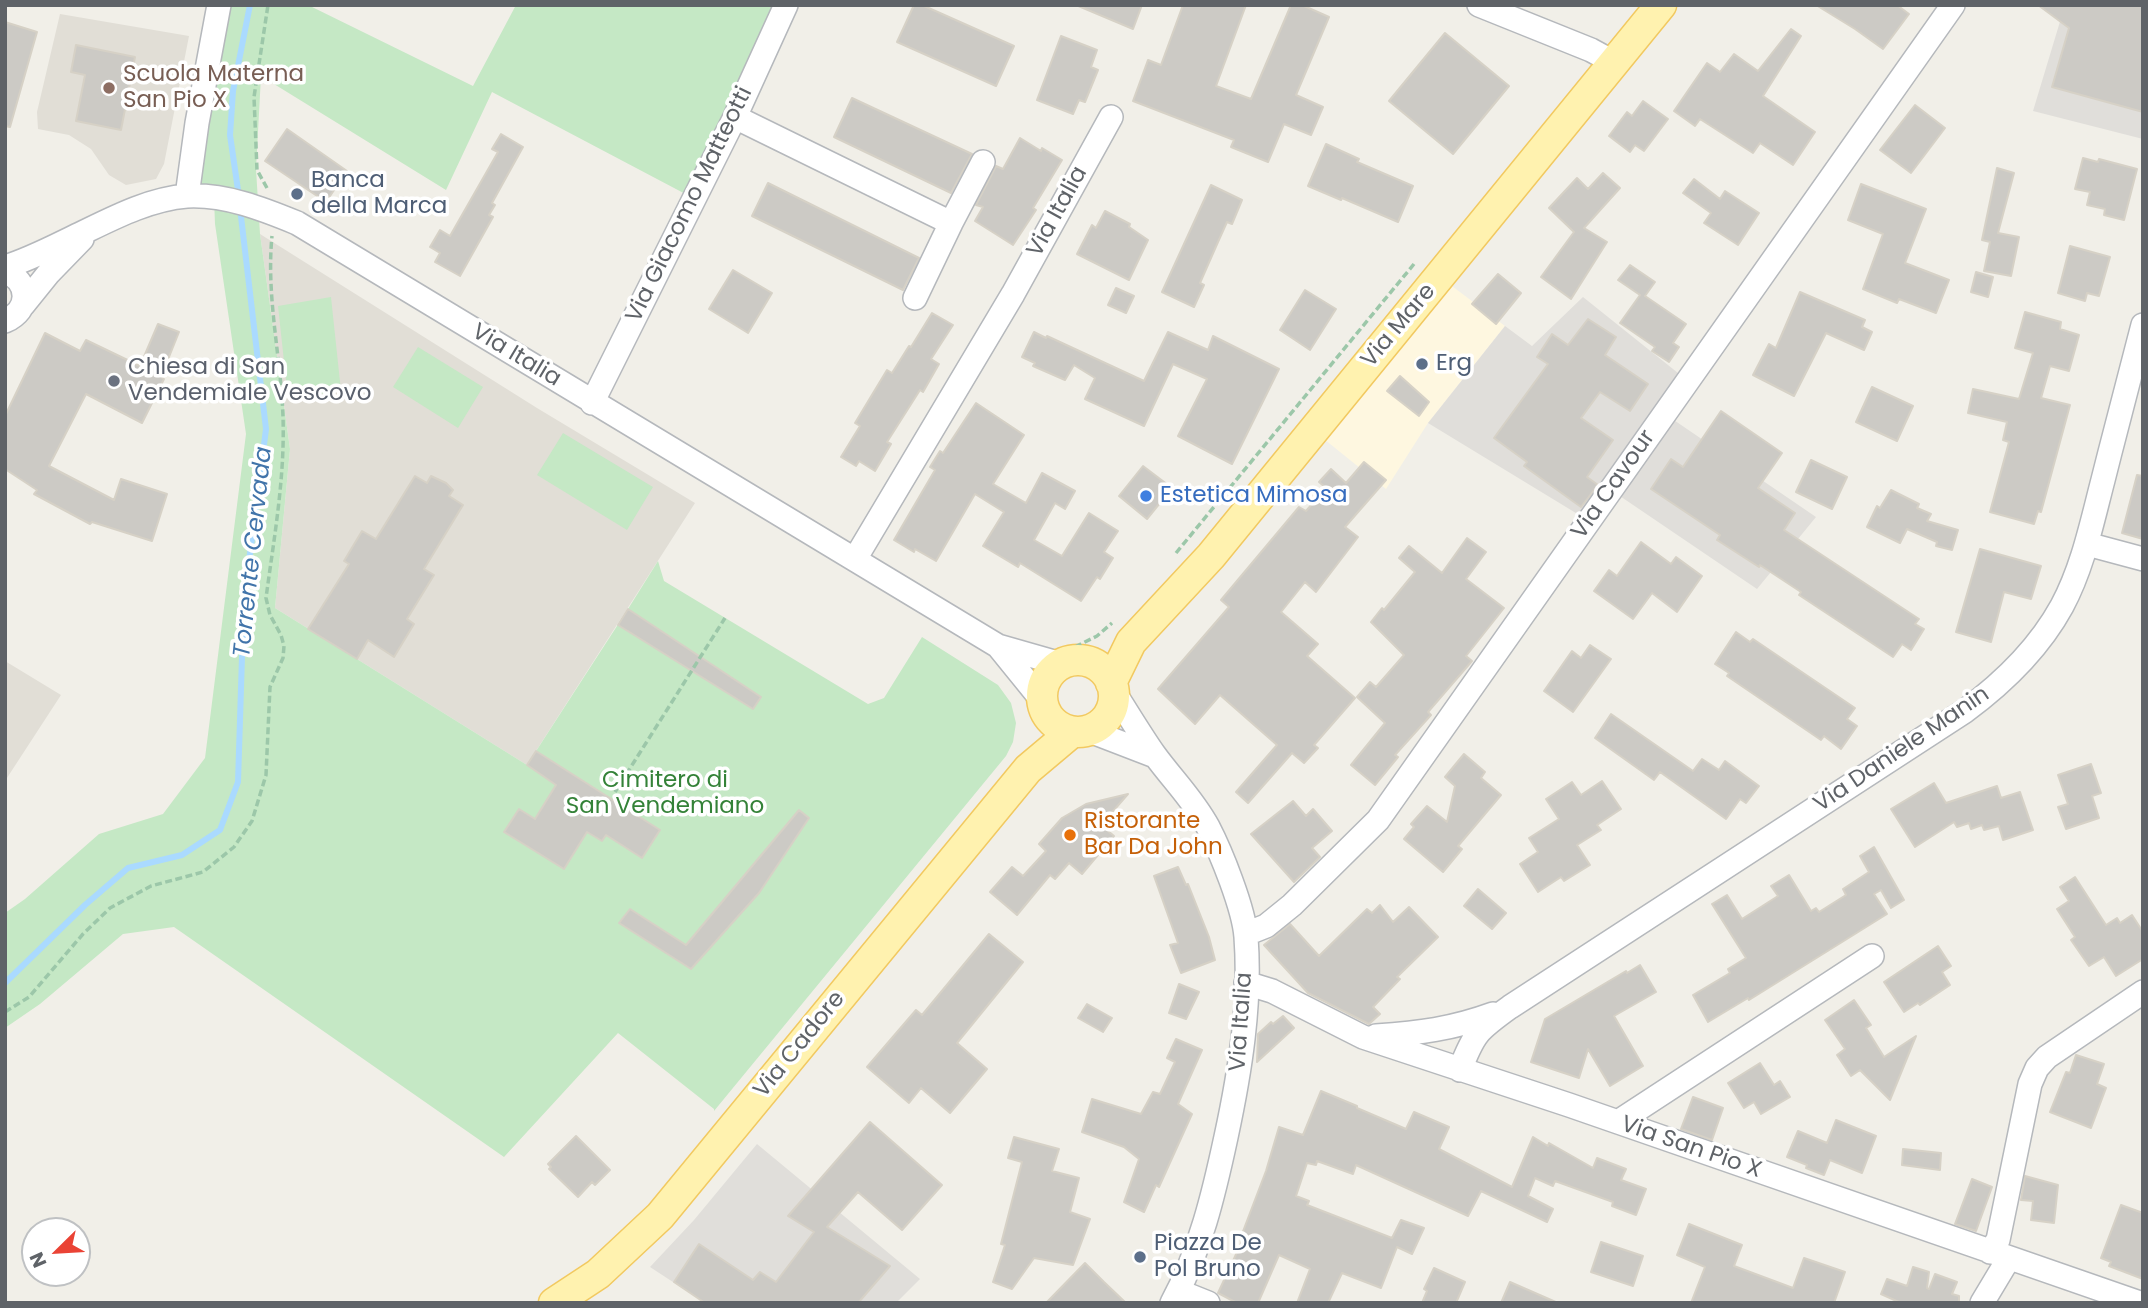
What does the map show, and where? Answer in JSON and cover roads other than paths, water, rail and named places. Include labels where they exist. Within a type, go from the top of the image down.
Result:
[{"type":"main road","name":"Via Mare","points":[[1072,658],[1121,632],[1211,556],[1661,5]]},
{"type":"main road","name":"Via Mare","points":[[1113,687],[1121,632]]},
{"type":"main road","points":[[1072,658],[1098,666],[1106,673],[1113,687]]},
{"type":"main road","name":"Via Cadore","points":[[1028,769],[1043,706],[1042,688],[1052,670],[1072,658]]},
{"type":"main road","name":"Via Cadore","points":[[554,1303],[598,1274],[660,1216],[1028,769],[1081,732],[1101,725],[1113,704],[1113,687]]},
{"type":"main road","points":[[1043,706],[1052,722],[1062,729],[1081,732]]},
{"type":"street","points":[[187,196],[197,122],[219,5]]},
{"type":"street","name":"Via Giacomo Matteotti","points":[[592,403],[735,117],[786,5]]},
{"type":"street","points":[[1479,5],[1591,50],[1613,62]]},
{"type":"street","name":"Via Cavour","points":[[1246,934],[1266,926],[1293,905],[1378,820],[1953,5]]},
{"type":"street","points":[[735,117],[951,223]]},
{"type":"street","name":"Via Italia","points":[[855,559],[1013,293],[1111,117]]},
{"type":"street","points":[[915,298],[983,162]]},
{"type":"street","name":"Via Italia","points":[[5,269],[138,207],[187,196],[214,198],[266,211],[297,223],[998,646],[1043,706]]},
{"type":"street","points":[[16,313],[48,274],[94,227]]},
{"type":"street","points":[[5,269],[19,280],[24,296],[5,337]]},
{"type":"street","name":"Via Daniele Manin","points":[[1460,1070],[1471,1042],[1482,1027],[1989,693],[2017,667],[2062,606],[2087,544],[2143,325]]},
{"type":"street","points":[[2087,544],[2143,559]]},
{"type":"street","name":"Via Italia","points":[[998,646],[1072,658]]},
{"type":"street","name":"Via Italia","points":[[1113,687],[1155,756],[1189,796],[1208,827],[1226,870],[1246,934],[1243,1041],[1238,1079],[1216,1187],[1193,1255],[1175,1297]]},
{"type":"street","name":"Via Italia","points":[[1081,732],[1155,756]]},
{"type":"street","points":[[1618,1122],[1872,956]]},
{"type":"street","name":"Via San Pio X","points":[[1245,983],[1272,991],[1363,1037],[1618,1122],[2140,1303]]},
{"type":"street","points":[[1982,1303],[2000,1255],[1998,1240],[2030,1084],[2037,1068],[2047,1057],[2143,992]]},
{"type":"street","name":"Via Daniele Manin","points":[[1363,1037],[1419,1033],[1463,1025],[1510,1007]]},
{"type":"street","points":[[1432,1060],[1431,1050],[1434,1043],[1441,1036],[1463,1025]]},
{"type":"street","points":[[1175,1297],[1208,1303]]},
{"type":"waterway","name":"Torrente Cervada","points":[[239,197],[230,135],[233,91],[250,5]]},
{"type":"waterway","name":"Torrente Cervada","points":[[5,983],[85,905],[128,868],[182,855],[220,830],[238,782],[247,577],[266,429],[240,208]]},
{"type":"place","name":"Scuola Materna San Pio X","points":[[109,88]]},
{"type":"place","name":"Banca della Marca","points":[[297,194]]},
{"type":"place","name":"Erg","points":[[1422,364]]},
{"type":"place","name":"Chiesa di San Vendemiale Vescovo","points":[[114,381]]},
{"type":"place","name":"Estetica Mimosa","points":[[1146,496]]},
{"type":"place","name":"Ristorante Bar Da John","points":[[1070,835]]},
{"type":"place","name":"Piazza De Pol Bruno","points":[[1140,1257]]},
{"type":"park label","name":"Cimitero di San Vendemiano","points":[[665,794]]}]
